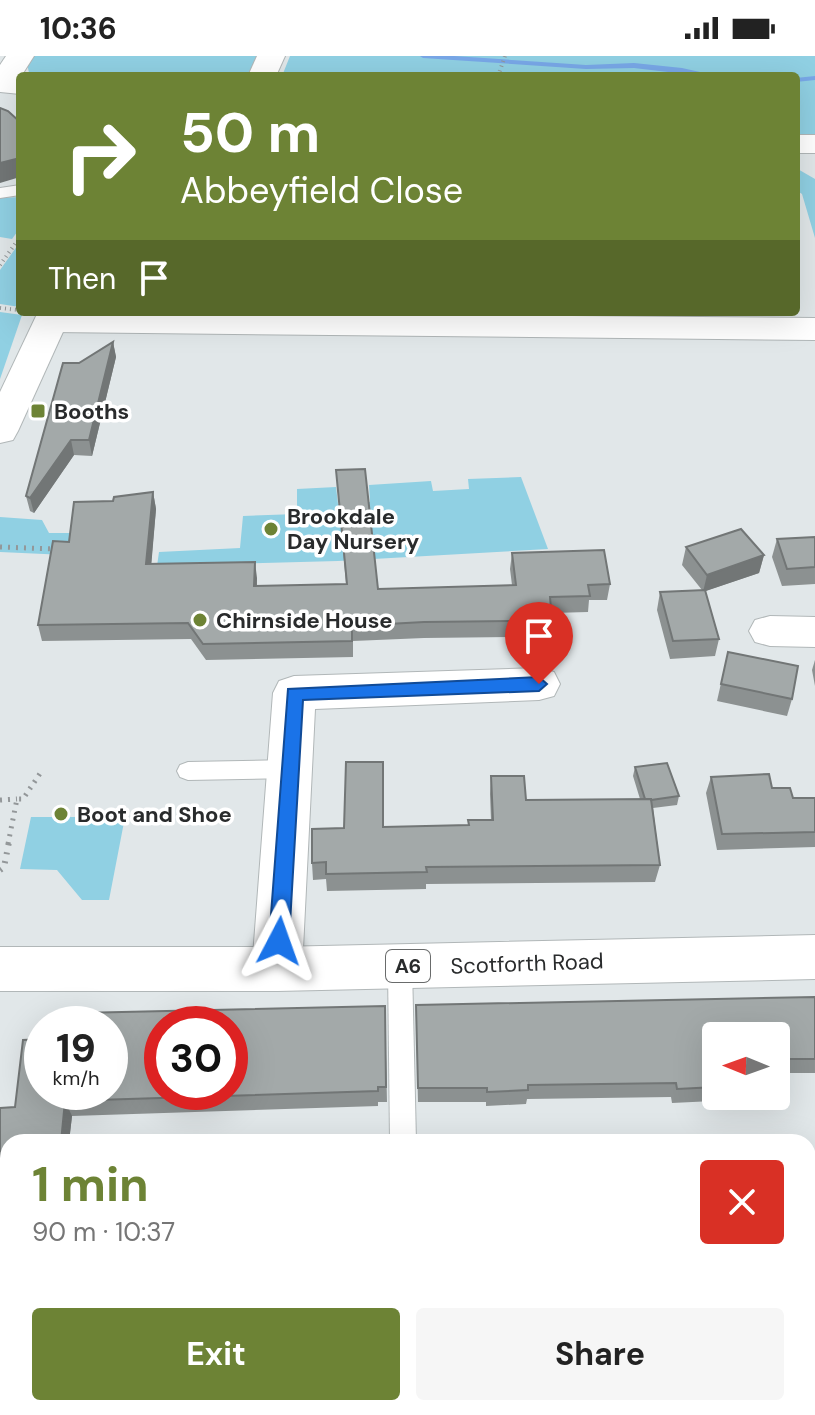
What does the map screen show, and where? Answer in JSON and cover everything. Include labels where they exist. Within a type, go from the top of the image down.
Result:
[{"type":"street","points":[[8,84],[20,56]]},
{"type":"street","points":[[0,431],[42,316]]},
{"type":"street","points":[[97,316],[815,329]]},
{"type":"street","points":[[770,631],[815,632]]},
{"type":"street","points":[[277,969],[294,693],[539,684]]},
{"type":"street","name":"Scotforth Road","points":[[0,969],[277,969],[815,957]]},
{"type":"lane","points":[[188,771],[290,769]]},
{"type":"lane","points":[[400,967],[403,1134]]},
{"type":"path","points":[[0,265],[16,243]]},
{"type":"path","points":[[0,547],[67,549]]},
{"type":"path","points":[[0,800],[23,799],[41,772]]},
{"type":"path","points":[[0,870],[4,867],[17,799]]},
{"type":"shaded area","points":[[30,56],[260,56],[252,72],[29,72],[27,63]]},
{"type":"shaded area","points":[[290,56],[815,56],[815,135],[800,136],[800,72],[284,72]]},
{"type":"shaded area","points":[[800,170],[815,179],[815,238],[802,194]]},
{"type":"shaded area","points":[[16,197],[16,234],[12,239],[0,237],[0,198]]},
{"type":"shaded area","points":[[16,248],[16,306],[0,304],[0,270]]},
{"type":"shaded area","points":[[0,312],[22,316],[0,379]]},
{"type":"shaded area","points":[[521,477],[548,549],[338,561],[157,566],[159,552],[240,548],[243,516],[297,514],[297,489],[336,487],[338,504],[370,502],[369,485],[431,481],[433,491],[469,489],[468,479]]},
{"type":"shaded area","points":[[0,517],[42,520],[49,533],[71,533],[66,555],[0,552]]},
{"type":"shaded area","points":[[31,817],[125,817],[109,900],[82,900],[57,870],[20,869]]},
{"type":"building","points":[[0,108],[16,118],[16,159],[0,163]]},
{"type":"building","points":[[113,342],[89,440],[71,440],[30,498],[26,496],[63,363],[79,363]]},
{"type":"building","points":[[365,469],[378,589],[516,585],[512,553],[604,550],[610,584],[588,585],[590,596],[550,597],[553,633],[523,633],[522,621],[424,622],[352,626],[352,641],[203,644],[188,623],[38,625],[53,541],[69,542],[74,502],[113,501],[114,497],[153,492],[146,564],[255,562],[254,586],[347,584],[336,470]]},
{"type":"building","points":[[741,529],[764,555],[707,575],[686,547]]},
{"type":"building","points":[[815,537],[815,567],[787,569],[777,539]]},
{"type":"building","points":[[705,590],[719,639],[673,641],[660,592]]},
{"type":"building","points":[[728,652],[798,666],[792,699],[721,684]]},
{"type":"building","points":[[346,762],[383,762],[383,827],[469,825],[468,820],[493,820],[491,776],[524,776],[526,800],[651,799],[660,865],[426,867],[427,872],[326,874],[326,862],[312,863],[312,829],[344,828]]},
{"type":"building","points":[[667,763],[679,796],[645,799],[635,767]]},
{"type":"building","points":[[769,774],[772,788],[790,788],[793,798],[815,798],[815,832],[722,834],[711,777]]},
{"type":"building","points":[[815,997],[815,1059],[790,1059],[790,1022],[702,1022],[702,1088],[677,1089],[676,1083],[528,1085],[528,1090],[487,1092],[487,1088],[418,1088],[416,1005]]},
{"type":"building","points":[[385,1006],[386,1087],[378,1087],[378,1091],[248,1095],[248,1009]]},
{"type":"building","points":[[144,1011],[144,1098],[128,1099],[128,1012]]},
{"type":"building","points":[[24,1040],[24,1110],[64,1110],[62,1134],[0,1134],[0,1108],[15,1107]]},
{"type":"waterway","points":[[423,56],[586,67],[618,65],[688,72]]},
{"type":"waterway","points":[[800,80],[815,78]]},
{"type":"place","name":"Booths","points":[[38,411]]},
{"type":"place","name":"Brookdale Day Nursery","points":[[271,529]]},
{"type":"place","name":"Chirnside House","points":[[200,620]]},
{"type":"place","name":"Boot and Shoe","points":[[61,814]]},
{"type":"route","points":[[279,941],[294,693],[539,684]]}]
